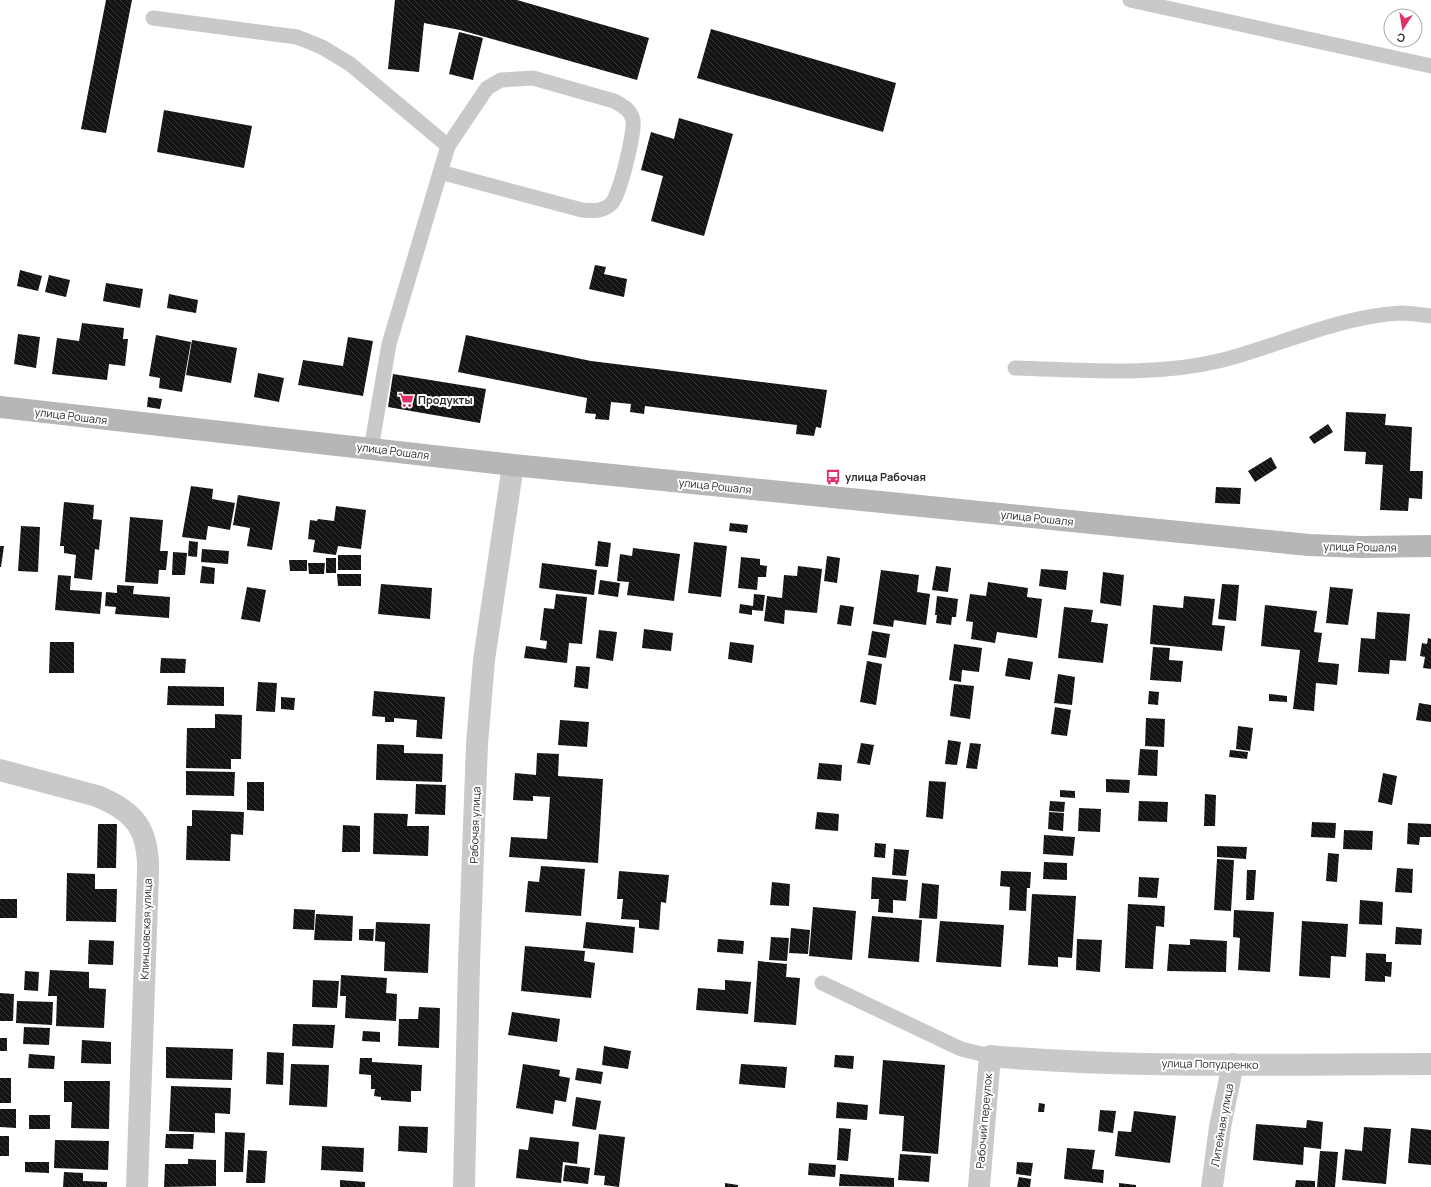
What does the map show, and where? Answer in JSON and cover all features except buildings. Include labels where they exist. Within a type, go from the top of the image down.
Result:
[{"type":"main road","name":"улица Рошаля","points":[[0,407],[80,418],[513,465],[1309,545],[1403,547],[1431,546]]},
{"type":"street","name":"Рабочая улица","points":[[464,1187],[468,963],[477,744],[484,660],[513,465]]},
{"type":"street","name":"Клинцовская улица","points":[[0,770],[97,796],[112,802],[132,816],[145,837],[148,856],[148,873],[137,1187]]},
{"type":"street","name":"улица Попудренко","points":[[990,1056],[1055,1061],[1233,1064],[1431,1064]]},
{"type":"street","name":"Рабочий переулок","points":[[979,1187],[990,1056]]},
{"type":"street","name":"Литейная улица","points":[[1212,1187],[1220,1127],[1233,1064]]},
{"type":"lane","points":[[1130,0],[1431,66]]},
{"type":"lane","points":[[153,18],[297,37],[322,47],[350,64],[448,146]]},
{"type":"lane","points":[[371,449],[389,344],[440,172],[448,146],[487,88],[501,80],[533,78],[614,101],[625,107],[633,118],[634,130],[618,193],[611,204],[599,211],[582,210],[440,172]]},
{"type":"lane","points":[[1015,368],[1139,372],[1165,371],[1222,360],[1361,318],[1402,313],[1431,316]]},
{"type":"lane","points":[[822,983],[961,1049],[990,1056]]},
{"type":"place","name":"Продукты","points":[[406,400]]},
{"type":"place","name":"улица Рабочая","points":[[833,477]]}]
